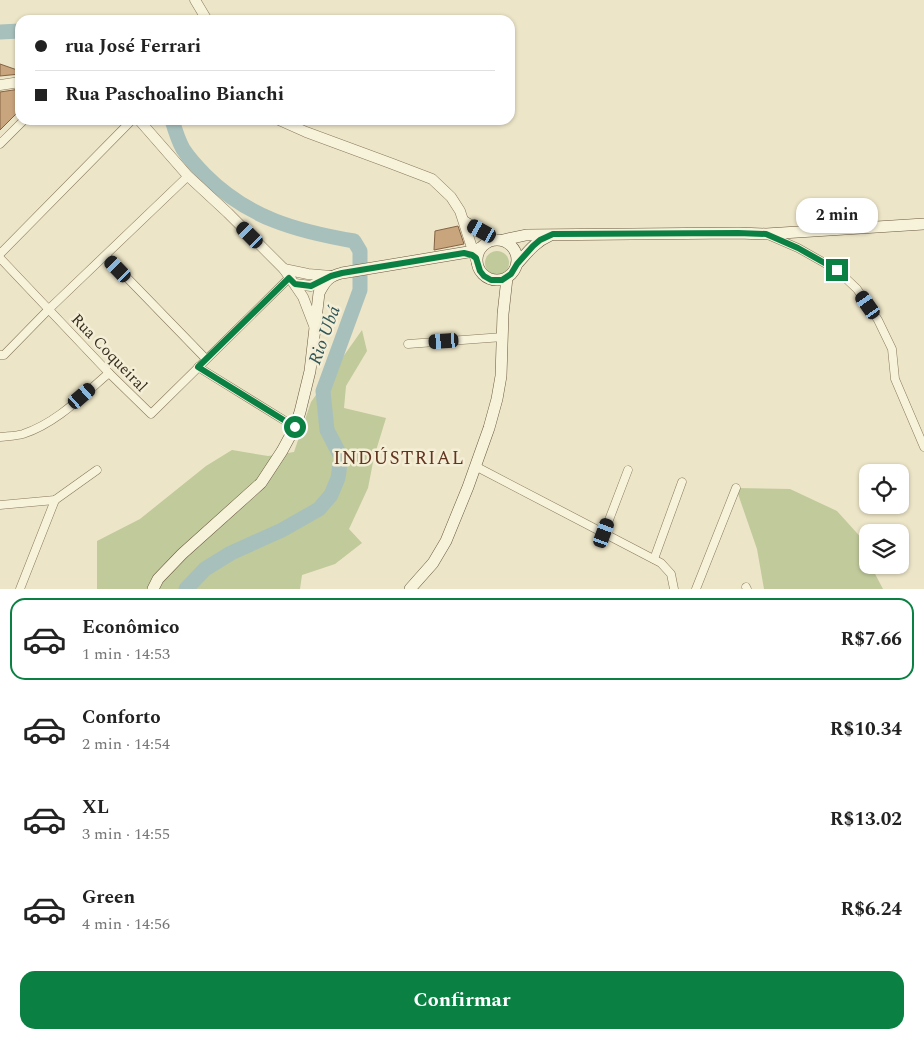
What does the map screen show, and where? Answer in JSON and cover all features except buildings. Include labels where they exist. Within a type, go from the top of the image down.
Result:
[{"type":"main road","points":[[153,589],[158,580],[182,554],[260,483],[282,452],[295,427],[310,371],[319,293],[322,287],[336,274],[473,252],[487,243],[526,235],[766,234],[923,225]]},
{"type":"main road","points":[[410,589],[433,563],[446,542],[489,428],[501,376],[503,314],[507,278],[517,264],[540,240],[553,234]]},
{"type":"main road","points":[[500,240],[511,246],[515,251],[517,264]]},
{"type":"main road","points":[[473,252],[480,271],[484,276],[496,280],[507,278]]},
{"type":"street","points":[[195,0],[204,15]]},
{"type":"street","points":[[0,85],[15,83]]},
{"type":"street","points":[[0,144],[19,125]]},
{"type":"street","points":[[0,256],[127,125]]},
{"type":"street","points":[[143,125],[188,176],[228,213],[290,277],[303,297],[315,329]]},
{"type":"street","points":[[290,125],[432,179],[451,197],[460,210],[473,252]]},
{"type":"street","points":[[0,355],[4,355],[49,309],[188,176]]},
{"type":"street","points":[[464,221],[500,240]]},
{"type":"street","points":[[766,234],[798,248],[837,270],[857,290],[878,320],[892,349],[895,379],[924,447]]},
{"type":"street","name":"Rua Coqueiral","points":[[0,256],[109,373],[151,414],[198,367]]},
{"type":"street","points":[[106,256],[206,359]]},
{"type":"street","points":[[295,427],[198,367],[290,277],[308,274],[336,274]]},
{"type":"street","points":[[290,277],[311,286],[336,274]]},
{"type":"street","points":[[408,344],[502,336]]},
{"type":"street","points":[[0,437],[21,434],[40,427],[69,408],[109,373]]},
{"type":"street","points":[[475,466],[661,563],[671,574],[674,589]]},
{"type":"street","points":[[0,506],[55,500],[97,470]]},
{"type":"street","points":[[604,533],[628,470]]},
{"type":"street","points":[[654,559],[682,482]]},
{"type":"street","points":[[696,589],[736,488]]},
{"type":"street","points":[[20,589],[55,500]]},
{"type":"green space","points":[[497,251],[506,254],[509,263],[506,272],[497,275],[488,272],[485,263],[488,254]]},
{"type":"green space","points":[[362,330],[367,351],[346,386],[344,408],[386,418],[374,457],[368,488],[349,529],[362,543],[335,564],[302,575],[300,589],[97,589],[97,541],[140,519],[206,466],[232,450],[268,456],[294,452],[311,402]]},
{"type":"green space","points":[[736,488],[790,489],[837,511],[859,535],[859,574],[875,574],[883,589],[764,589],[757,549]]},
{"type":"waterway","name":"Rio Ubá","points":[[0,32],[15,31]]},
{"type":"waterway","name":"Rio Ubá","points":[[174,125],[181,146],[190,159],[221,190],[238,202],[256,212],[293,227],[312,233],[354,241],[360,251],[360,290],[323,391],[327,430],[341,457],[338,478],[331,495],[319,509],[282,530],[231,553],[205,569],[186,589]]},
{"type":"district","name":"INDÚSTRIAL","points":[[399,457]]},
{"type":"route","points":[[295,427],[198,367],[289,278],[295,284],[311,286],[342,273],[464,253],[476,258],[480,271],[484,276],[491,280],[502,280],[511,274],[533,246],[540,240],[553,234],[766,234],[798,248],[837,270]]}]
